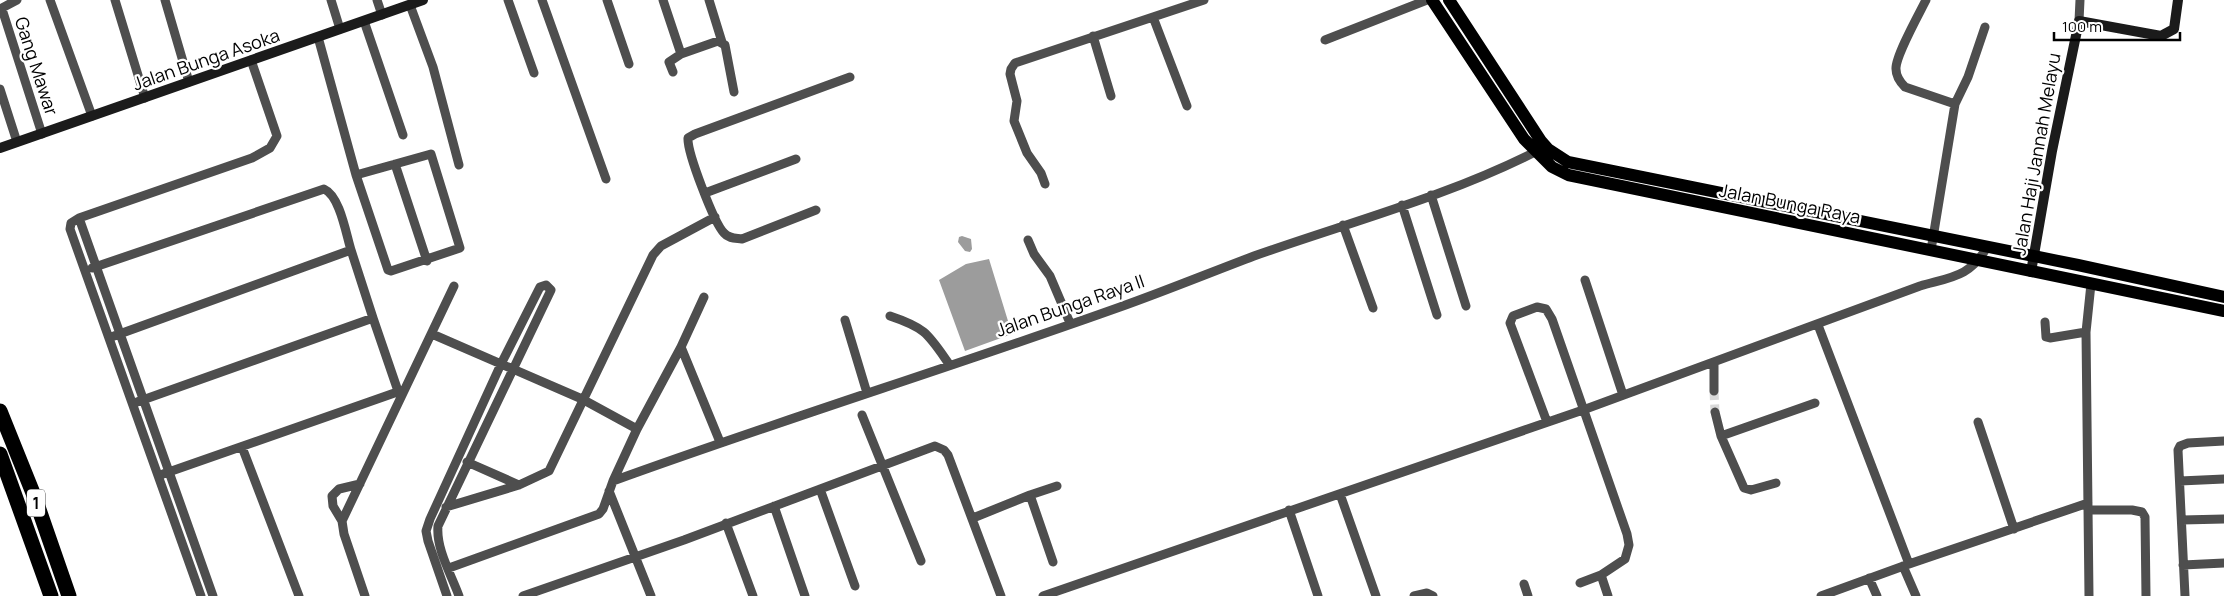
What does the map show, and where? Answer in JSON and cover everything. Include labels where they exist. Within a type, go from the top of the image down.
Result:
[{"type":"highway","name":"1","points":[[0,411],[69,596]]},
{"type":"highway","name":"1","points":[[0,454],[51,596]]},
{"type":"highway","points":[[10,481],[25,476]]},
{"type":"main road","points":[[1436,5],[1450,1]]},
{"type":"main road","name":"Jalan Bunga Raya","points":[[1450,1],[1520,110],[1545,145],[1558,157],[1576,165],[1987,246],[2224,297]]},
{"type":"main road","name":"Jalan Bunga Raya","points":[[1436,5],[1524,139],[1552,167],[1575,177],[2224,311]]},
{"type":"main road","points":[[1772,218],[1774,204]]},
{"type":"street","points":[[1,9],[17,0]]},
{"type":"street","points":[[50,0],[92,116]]},
{"type":"street","points":[[114,0],[145,98]]},
{"type":"street","points":[[165,0],[189,82]]},
{"type":"street","points":[[331,0],[340,29]]},
{"type":"street","points":[[377,0],[382,15]]},
{"type":"street","name":"Jalan Bunga Asoka","points":[[0,148],[423,0]]},
{"type":"street","points":[[508,0],[534,73]]},
{"type":"street","points":[[542,0],[606,179]]},
{"type":"street","points":[[607,0],[629,64]]},
{"type":"street","points":[[663,0],[681,54]]},
{"type":"street","points":[[709,0],[722,42],[725,45],[734,92]]},
{"type":"street","points":[[1045,184],[1041,173],[1029,158],[1017,131],[1014,111],[1017,100],[1011,69],[1015,63],[1204,0]]},
{"type":"street","points":[[1325,40],[1427,0]]},
{"type":"street","points":[[1926,0],[1899,58],[1896,69],[1900,82],[1905,87],[1955,104]]},
{"type":"street","points":[[2080,0],[2079,20],[2161,36],[2174,29],[2178,0]]},
{"type":"street","points":[[410,5],[433,67],[459,164]]},
{"type":"street","name":"Gang Mawar","points":[[1,9],[42,134]]},
{"type":"street","points":[[1153,16],[1187,106]]},
{"type":"street","name":"Jalan Haji Jannah Melayu","points":[[2031,272],[2052,152],[2079,20]]},
{"type":"street","points":[[364,21],[403,135]]},
{"type":"street","points":[[1931,250],[1955,104],[1968,77],[1985,27]]},
{"type":"street","points":[[1093,36],[1110,96]]},
{"type":"street","points":[[318,37],[356,175],[388,270],[391,271],[427,261],[459,250],[461,246],[432,156],[429,154],[356,175]]},
{"type":"street","points":[[673,72],[669,62],[681,54],[718,41],[722,42]]},
{"type":"street","points":[[201,596],[70,229],[71,223],[79,218],[252,158],[270,148],[277,136],[251,60]]},
{"type":"street","points":[[816,210],[742,239],[731,238],[724,234],[715,217],[688,141],[690,136],[850,77]]},
{"type":"street","points":[[0,89],[17,142]]},
{"type":"street","name":"Jalan Bunga Raya II","points":[[613,481],[720,442],[1070,323],[1431,195],[1535,152]]},
{"type":"street","points":[[705,193],[796,159]]},
{"type":"street","points":[[395,164],[427,261]]},
{"type":"street","points":[[86,270],[324,189],[330,192],[338,206],[373,318],[402,390]]},
{"type":"street","points":[[1431,195],[1466,306]]},
{"type":"street","points":[[1402,205],[1437,315]]},
{"type":"street","points":[[446,507],[519,485],[549,470],[656,250],[715,217]]},
{"type":"street","points":[[79,218],[213,596]]},
{"type":"street","points":[[1343,225],[1373,308]]},
{"type":"street","points":[[1028,240],[1034,254],[1050,276],[1070,323]]},
{"type":"street","points":[[1043,596],[1583,410],[1920,286],[1959,275],[1979,261],[1987,246]]},
{"type":"street","points":[[109,338],[351,250]]},
{"type":"street","points":[[1585,280],[1623,395]]},
{"type":"street","points":[[2089,596],[2086,332],[2091,284]]},
{"type":"street","points":[[447,596],[426,530],[501,364],[540,287],[546,285],[551,290],[438,526],[437,536],[459,596]]},
{"type":"street","points":[[342,521],[402,390],[432,334],[454,286]]},
{"type":"street","points":[[449,568],[590,519],[599,514],[603,509],[613,481],[637,429],[681,347],[704,297]]},
{"type":"street","points":[[1546,422],[1510,323],[1514,316],[1537,306],[1542,306],[1550,314],[1627,534],[1628,545],[1624,559],[1601,575],[1580,583]]},
{"type":"street","points":[[890,316],[919,327],[935,344],[949,364]]},
{"type":"street","points":[[132,404],[373,318]]},
{"type":"street","points":[[846,320],[867,393]]},
{"type":"street","points":[[2046,322],[2046,337],[2050,338],[2086,332]]},
{"type":"street","points":[[1818,325],[1916,596]]},
{"type":"street","points":[[432,334],[582,399],[637,429]]},
{"type":"street","points":[[681,347],[720,442]]},
{"type":"street","points":[[1714,363],[1714,391]]},
{"type":"street","points":[[158,476],[402,390]]},
{"type":"street","points":[[1721,436],[1815,403]]},
{"type":"street","points":[[1715,412],[1721,436],[1744,488],[1751,490],[1776,483]]},
{"type":"street","points":[[862,415],[921,561]]},
{"type":"street","points":[[1978,422],[2014,529]]},
{"type":"street","points":[[2185,596],[2178,450],[2180,446],[2188,443],[2224,441]]},
{"type":"street","points":[[523,596],[882,468],[935,446],[944,450],[973,518],[1001,596]]},
{"type":"street","points":[[242,447],[299,596]]},
{"type":"street","points":[[467,462],[519,485]]},
{"type":"street","points":[[2180,481],[2224,479]]},
{"type":"street","points":[[360,484],[339,489],[332,496],[333,506],[342,521],[344,534],[365,596]]},
{"type":"street","points":[[973,518],[1057,486]]},
{"type":"street","points":[[820,490],[855,586]]},
{"type":"street","points":[[609,491],[651,596]]},
{"type":"street","points":[[1340,494],[1376,596]]},
{"type":"street","points":[[1030,495],[1053,562]]},
{"type":"street","points":[[774,506],[805,596]]},
{"type":"street","points":[[1821,596],[2014,529],[2088,507],[2132,510],[2142,512],[2146,517],[2146,596]]},
{"type":"street","points":[[1289,510],[1318,596]]},
{"type":"street","points":[[2182,520],[2224,519]]},
{"type":"street","points":[[726,523],[753,596]]},
{"type":"street","points":[[2183,566],[2224,562]]},
{"type":"street","points":[[1601,575],[1608,596]]},
{"type":"street","points":[[1870,578],[1877,596]]},
{"type":"street","points":[[1524,584],[1528,596]]},
{"type":"street","points":[[1414,596],[1427,593],[1433,596]]},
{"type":"shaded area","points":[[959,237],[971,239],[972,249],[970,252],[965,251],[958,242]]},
{"type":"shaded area","points":[[989,259],[1012,334],[965,351],[939,280],[966,264]]},
{"type":"tunnel","points":[[1714,391],[1715,412]]}]
